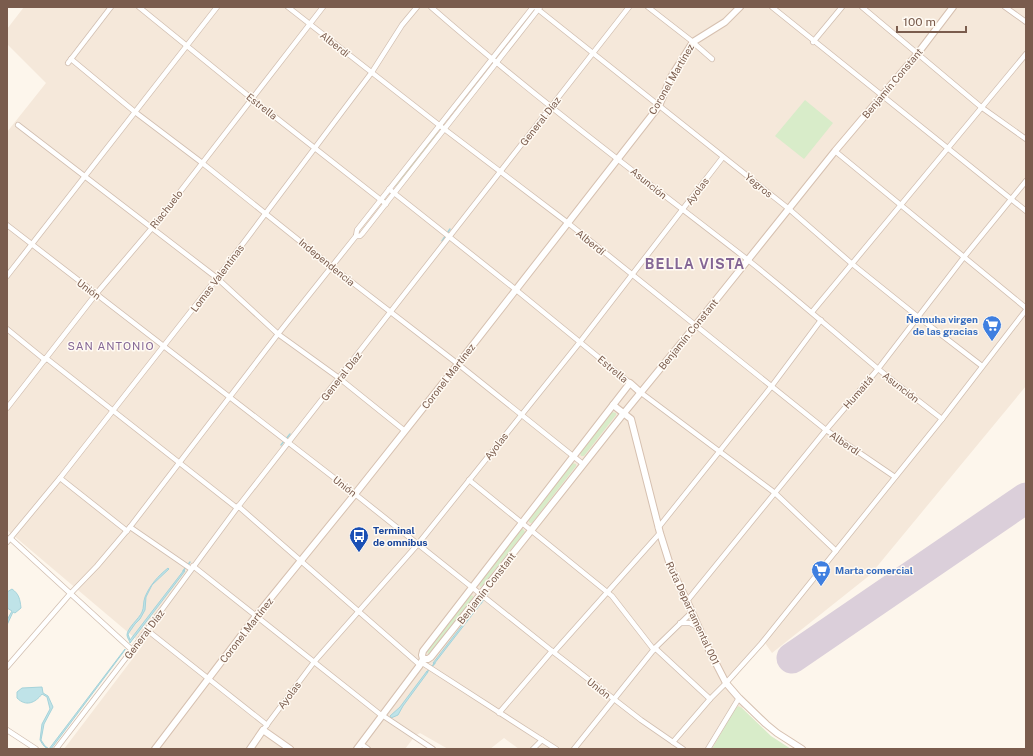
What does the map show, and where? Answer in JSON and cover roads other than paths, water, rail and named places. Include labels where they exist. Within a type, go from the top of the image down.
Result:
[{"type":"street","name":"Independencia","points":[[111,7],[69,61],[202,162],[331,266],[458,364],[583,464]]},
{"type":"street","name":"Estrella","points":[[139,7],[251,98],[386,204]]},
{"type":"street","points":[[7,276],[217,7]]},
{"type":"street","name":"Alberdí","points":[[288,7],[444,129],[568,223],[826,430],[895,476]]},
{"type":"street","name":"Riachuelo","points":[[7,408],[96,294],[152,228],[251,98],[323,7]]},
{"type":"street","name":"Lomas Valentinas","points":[[8,540],[113,412],[217,278],[372,72],[402,25],[417,7]]},
{"type":"street","name":"Asunción","points":[[431,7],[551,108],[618,158],[748,261],[812,312],[878,369],[942,419]]},
{"type":"street","name":"General Díaz","points":[[56,749],[129,648],[146,630],[235,506],[447,236],[551,108],[629,7]]},
{"type":"street","points":[[648,7],[712,59]]},
{"type":"street","name":"Coronel Martínez","points":[[155,749],[256,616],[458,364],[659,106],[671,77],[694,44],[725,22],[740,7]]},
{"type":"street","points":[[772,7],[813,42],[1026,211]]},
{"type":"street","points":[[813,42],[842,7]]},
{"type":"street","points":[[862,7],[981,107],[1026,139]]},
{"type":"street","name":"Benjamín Constant","points":[[359,746],[422,662],[431,657],[483,596],[532,530],[640,392],[748,261],[835,151],[918,53],[953,7]]},
{"type":"street","points":[[1005,7],[1026,22]]},
{"type":"street","points":[[7,667],[129,529],[278,334],[356,236],[357,230],[389,189],[492,59],[536,8]]},
{"type":"street","points":[[356,236],[360,236],[362,234],[386,204],[496,63],[536,8]]},
{"type":"street","name":"Yegros","points":[[536,8],[789,209],[917,316],[982,366]]},
{"type":"street","points":[[812,312],[900,204],[948,149],[1026,54]]},
{"type":"street","points":[[18,125],[217,278],[278,334],[337,376],[405,430]]},
{"type":"street","points":[[673,742],[761,644],[942,419],[1026,309],[964,256],[835,151]]},
{"type":"street","name":"Ayolas","points":[[265,728],[314,662],[418,544],[580,342],[723,157]]},
{"type":"street","name":"Humaitá","points":[[687,601],[826,430],[878,369],[964,256],[1026,181]]},
{"type":"street","name":"Estrella","points":[[389,189],[640,392],[775,493],[836,551]]},
{"type":"street","name":"Unión","points":[[7,225],[286,440],[553,652],[641,720],[683,749]]},
{"type":"street","points":[[500,713],[607,592],[659,530],[821,320]]},
{"type":"street","points":[[7,329],[235,506],[422,662],[556,749]]},
{"type":"street","name":"Benjamín Constant","points":[[422,662],[423,651],[630,383]]},
{"type":"street","name":"Ruta Departamental 001","points":[[614,404],[631,419],[659,530],[671,568],[726,683],[738,698],[777,733],[802,749]]},
{"type":"street","points":[[60,478],[129,529],[190,567],[256,616],[382,715],[433,749]]},
{"type":"street","points":[[469,480],[612,596],[654,649],[710,699]]},
{"type":"street","points":[[8,540],[129,648]]},
{"type":"street","points":[[574,749],[654,649],[692,612]]},
{"type":"street","points":[[680,623],[690,623],[699,628]]},
{"type":"street","points":[[146,630],[208,678],[290,749]]},
{"type":"street","points":[[708,749],[738,698]]},
{"type":"street","points":[[250,749],[265,728]]},
{"type":"street","points":[[7,730],[36,749]]},
{"type":"street","points":[[533,749],[542,740]]},
{"type":"street","points":[[359,746],[368,748]]},
{"type":"water","points":[[168,568],[169,569],[152,585]]},
{"type":"water","points":[[184,570],[185,571],[130,643],[127,636],[128,632],[142,612],[144,599],[152,585],[146,597],[145,610],[128,634],[130,640]]},
{"type":"water","points":[[12,589],[19,597],[21,608],[15,613],[13,612],[7,625],[7,620],[12,611],[7,608],[7,592]]},
{"type":"water","points":[[481,601],[482,602],[434,664],[433,663]]},
{"type":"water","points":[[125,649],[51,749],[49,749]]},
{"type":"water","points":[[427,671],[428,672],[398,715],[391,718],[390,716],[400,707]]},
{"type":"water","points":[[42,687],[43,693],[48,696],[53,707],[44,724],[41,740],[49,749],[44,746],[40,740],[42,724],[50,709],[47,697],[42,694],[30,703],[20,701],[17,698],[17,692],[22,688]]},
{"type":"waterway","points":[[442,241],[450,229]]},
{"type":"waterway","points":[[281,445],[290,434]]},
{"type":"waterway","points":[[183,571],[190,562]]},
{"type":"waterway","points":[[481,603],[488,593]]},
{"type":"waterway","points":[[427,672],[435,663]]},
{"type":"place","name":"Ñemuha virgen de las gracias","points":[[992,342]]},
{"type":"place","name":"Terminal de omnibus","points":[[359,553]]},
{"type":"place","name":"Marta comercial","points":[[821,587]]},
{"type":"district","name":"BELLA VISTA","points":[[695,264]]},
{"type":"district","name":"SAN ANTONIO","points":[[111,346]]}]
